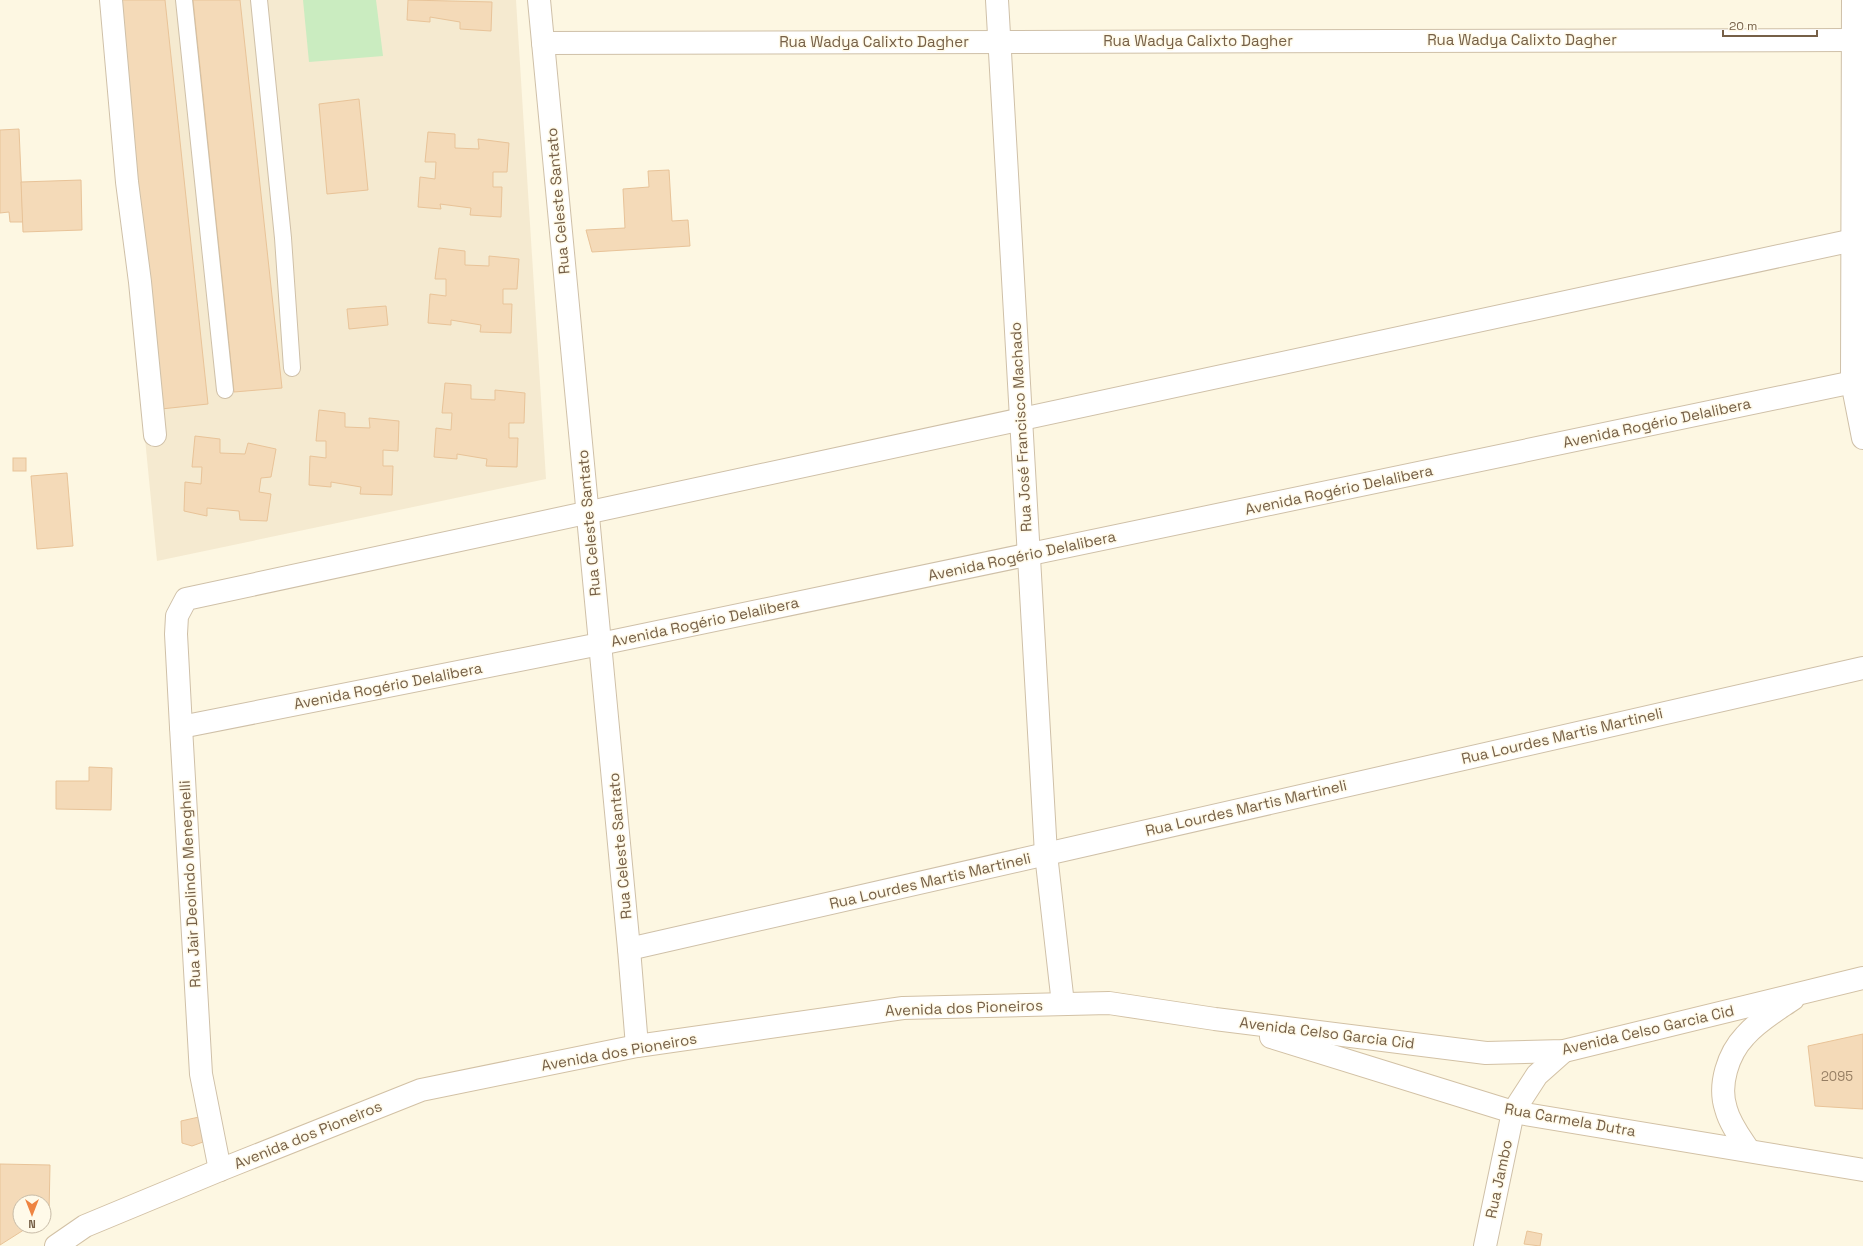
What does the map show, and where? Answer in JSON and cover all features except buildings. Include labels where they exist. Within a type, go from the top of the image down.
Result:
[{"type":"street","points":[[111,0],[127,182],[140,282],[155,435]]},
{"type":"street","name":"Rua Celeste Santato","points":[[539,0],[629,949],[636,1046]]},
{"type":"street","name":"Rua José Francisco Machado","points":[[997,0],[1046,854],[1063,1004]]},
{"type":"street","points":[[1852,0],[1858,239],[1858,381],[1863,438]]},
{"type":"street","name":"Rua Wadya Calixto Dagher","points":[[543,43],[1852,40]]},
{"type":"street","points":[[588,512],[1858,239]]},
{"type":"street","name":"Avenida Rogério Delalibera","points":[[181,727],[600,644],[1858,381]]},
{"type":"street","name":"Rua Jair Deolindo Meneghelli","points":[[220,1170],[201,1074],[176,634],[177,616],[186,599],[588,512]]},
{"type":"street","name":"Rua Lourdes Martis Martineli","points":[[629,949],[1863,668]]},
{"type":"street","name":"Avenida Celso Garcia Cid","points":[[1215,1019],[1486,1052],[1564,1052],[1863,978]]},
{"type":"street","points":[[1748,1149],[1726,1111],[1722,1096],[1724,1079],[1736,1047],[1745,1035],[1802,992]]},
{"type":"street","name":"Avenida dos Pioneiros","points":[[56,1246],[85,1226],[220,1170],[421,1090],[636,1046],[903,1008],[1109,1002],[1215,1019]]},
{"type":"street","name":"Rua Carmela Dutra","points":[[1215,1019],[1513,1112],[1748,1149],[1863,1170]]},
{"type":"street","points":[[1513,1112],[1537,1075],[1564,1052]]},
{"type":"street","name":"Rua Jambo","points":[[1485,1246],[1513,1112]]},
{"type":"lane","points":[[184,0],[225,390]]},
{"type":"lane","points":[[259,0],[284,238],[292,368]]},
{"type":"shaded area","points":[[102,0],[516,0],[546,479],[157,561]]},
{"type":"green space","points":[[303,0],[376,0],[383,56],[309,62]]}]
